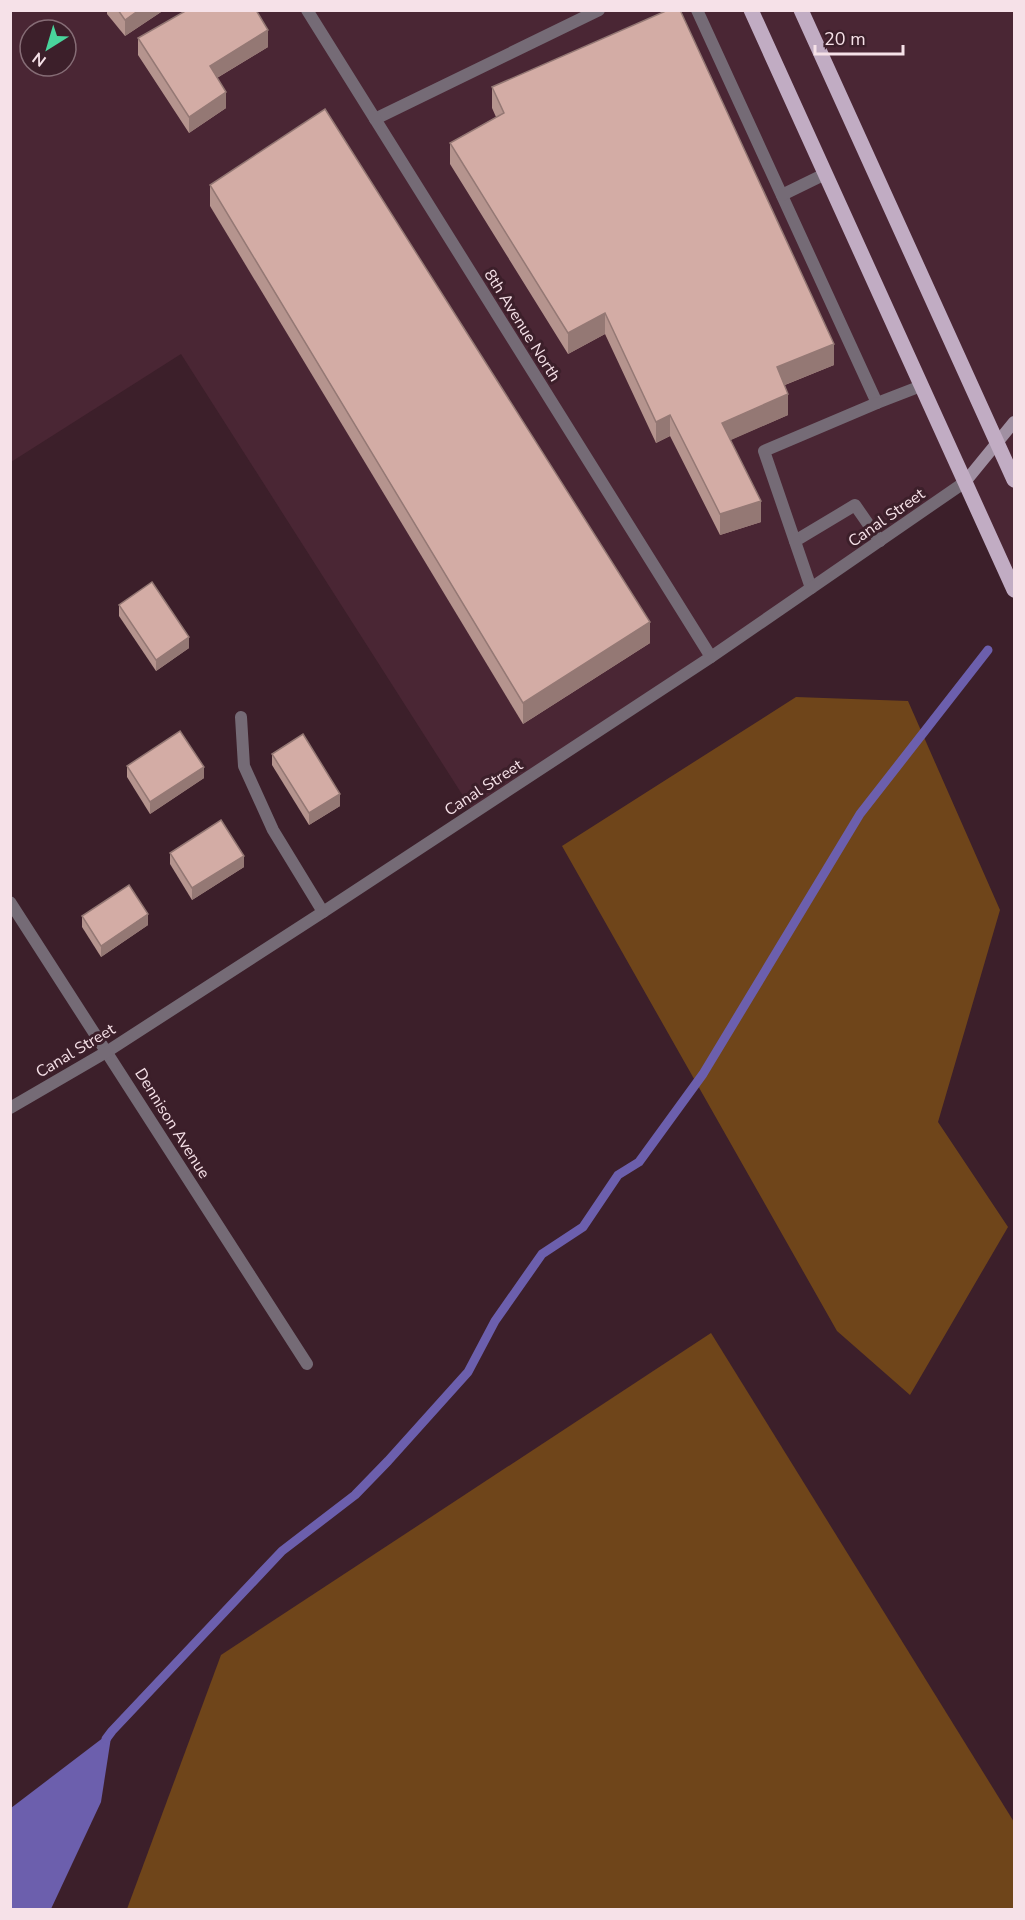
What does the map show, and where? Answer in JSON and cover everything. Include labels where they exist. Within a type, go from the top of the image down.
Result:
[{"type":"main road","points":[[751,10],[1014,590]]},
{"type":"main road","points":[[801,10],[1014,480]]},
{"type":"street","name":"8th Avenue North","points":[[307,10],[711,657]]},
{"type":"street","points":[[375,119],[599,10]]},
{"type":"street","points":[[697,10],[877,403]]},
{"type":"street","points":[[782,195],[825,174]]},
{"type":"street","points":[[811,588],[764,451],[921,386]]},
{"type":"street","points":[[965,482],[1014,422]]},
{"type":"street","name":"Canal Street","points":[[10,1108],[108,1051],[323,912],[711,657],[965,482]]},
{"type":"street","points":[[795,541],[855,505],[880,541]]},
{"type":"street","points":[[241,717],[244,766],[273,830],[323,912]]},
{"type":"street","name":"Dennison Avenue","points":[[10,902],[108,1051],[307,1364]]},
{"type":"shaded area","points":[[11,11],[1014,11],[1014,590],[965,482],[474,813],[181,354],[11,462]]},
{"type":"shaded area","points":[[796,697],[908,701],[1000,910],[938,1122],[1008,1227],[910,1395],[837,1331],[562,846]]},
{"type":"shaded area","points":[[711,1333],[1014,1822],[1014,1909],[127,1909],[221,1655]]},
{"type":"shaded area","points":[[112,1731],[101,1802],[51,1909],[11,1909],[11,1808]]},
{"type":"building","points":[[118,10],[139,10],[125,20]]},
{"type":"building","points":[[187,10],[256,10],[268,30],[210,66],[226,92],[189,117],[138,38]]},
{"type":"building","points":[[668,10],[680,10],[834,344],[777,367],[788,394],[722,423],[761,501],[720,514],[670,415],[656,422],[605,313],[568,333],[450,143],[504,113],[492,87]]},
{"type":"building","points":[[325,109],[650,622],[523,703],[210,185]]},
{"type":"building","points":[[152,582],[189,637],[156,660],[119,605]]},
{"type":"building","points":[[180,731],[204,767],[150,802],[127,766]]},
{"type":"building","points":[[303,734],[340,794],[309,813],[272,754]]},
{"type":"building","points":[[221,820],[244,856],[192,888],[170,853]]},
{"type":"building","points":[[129,885],[148,914],[101,946],[82,916]]},
{"type":"waterway","points":[[106,1739],[282,1551],[355,1495],[388,1461],[468,1372],[495,1321],[542,1254],[583,1227],[618,1175],[639,1162],[703,1074],[860,814],[988,650]]}]
